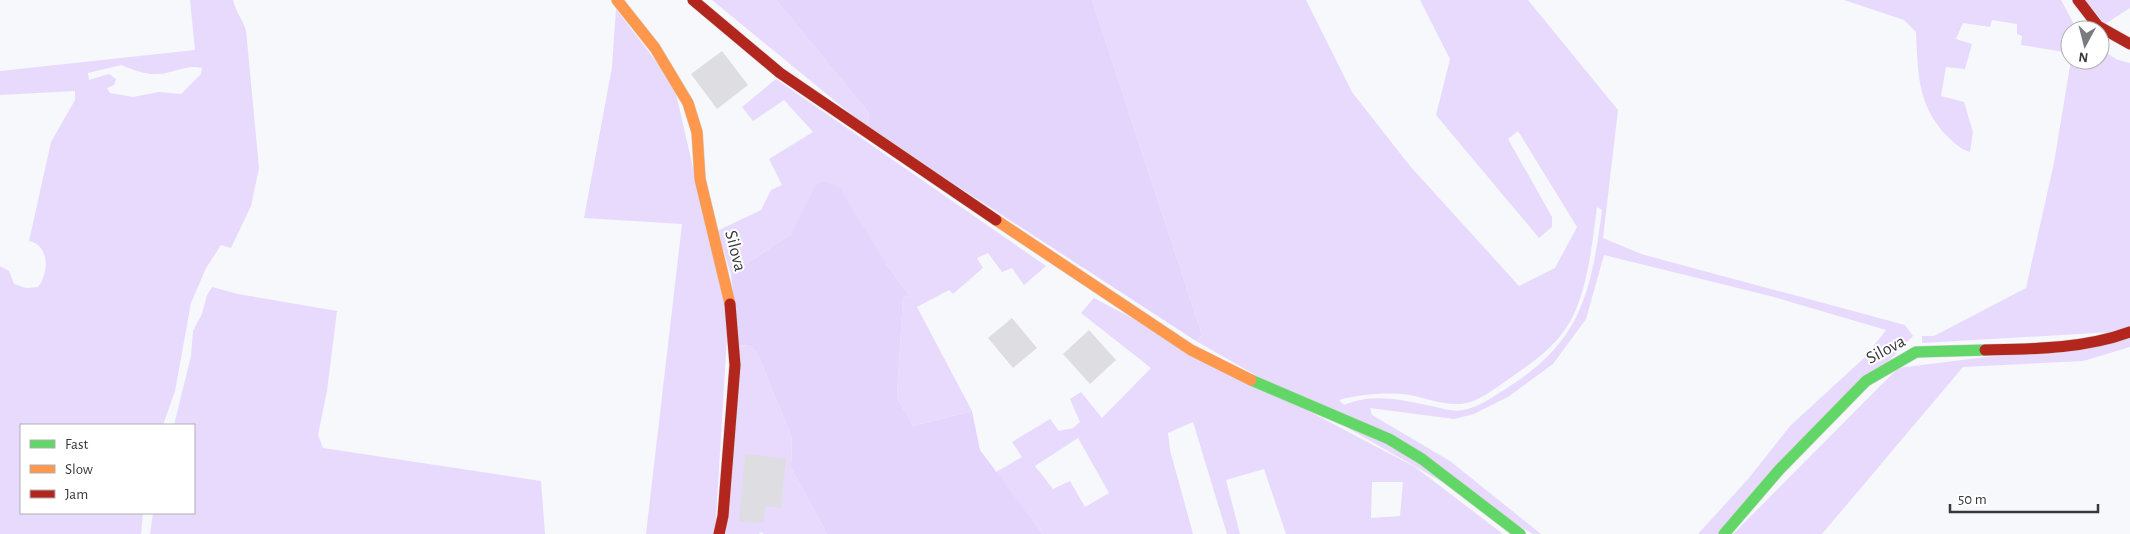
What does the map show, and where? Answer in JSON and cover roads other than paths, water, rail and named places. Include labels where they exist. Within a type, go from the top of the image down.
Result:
[{"type":"street","name":"Silova","points":[[617,0],[655,48],[688,103],[697,132],[700,180],[729,298],[735,365],[726,486],[719,534]]},
{"type":"street","points":[[694,0],[780,73],[1097,289],[1191,350],[1234,373],[1389,439],[1422,459],[1520,534]]},
{"type":"street","points":[[2078,0],[2098,26],[2130,44]]},
{"type":"street","name":"Silova","points":[[1724,534],[1778,470],[1866,381],[1916,352],[2032,348],[2106,341],[2130,332]]}]
